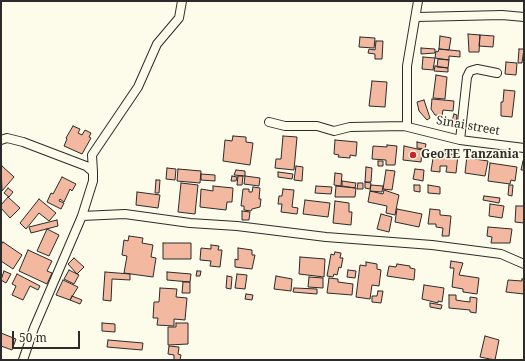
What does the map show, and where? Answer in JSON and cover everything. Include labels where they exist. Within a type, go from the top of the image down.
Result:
[{"type":"street","points":[[23,360],[34,328],[82,216],[92,181],[92,155],[138,87],[157,44],[179,18],[182,1]]},
{"type":"street","points":[[408,126],[407,66],[417,17],[418,1]]},
{"type":"street","points":[[417,17],[502,15],[524,17]]},
{"type":"street","points":[[460,140],[467,77],[470,71],[477,69],[497,73]]},
{"type":"street","name":"Sinai street","points":[[269,122],[285,126],[317,126],[334,131],[350,127],[408,126],[460,140],[524,148]]},
{"type":"street","points":[[1,140],[7,138],[34,146],[89,167],[93,172]]},
{"type":"street","points":[[82,216],[125,214],[190,223],[244,226],[326,237],[432,245],[501,254],[524,264]]},
{"type":"building","points":[[468,34],[480,35],[479,52],[469,52]]},
{"type":"building","points":[[480,35],[494,36],[493,47],[479,46]]},
{"type":"building","points":[[440,36],[451,38],[449,50],[439,49]]},
{"type":"building","points":[[360,37],[375,38],[374,48],[359,47]]},
{"type":"building","points":[[376,41],[383,41],[382,59],[375,59],[375,54],[368,53],[369,49],[375,50]]},
{"type":"building","points":[[421,48],[435,49],[435,53],[421,54]]},
{"type":"building","points":[[439,49],[460,51],[460,57],[449,56],[449,60],[435,58],[436,51],[438,52]]},
{"type":"building","points":[[519,49],[524,49],[522,63],[518,63]]},
{"type":"building","points":[[423,57],[435,58],[433,70],[422,69]]},
{"type":"building","points":[[438,59],[449,60],[448,68],[437,67]]},
{"type":"building","points":[[506,62],[517,63],[516,75],[505,74]]},
{"type":"building","points":[[435,66],[448,68],[448,72],[434,71]]},
{"type":"building","points":[[436,75],[447,77],[445,99],[433,98]]},
{"type":"building","points":[[372,81],[387,82],[385,107],[369,106]]},
{"type":"building","points":[[504,90],[515,91],[512,117],[501,116],[501,102],[503,102]]},
{"type":"building","points":[[432,99],[454,101],[453,111],[443,110],[442,116],[435,115],[431,109]]},
{"type":"building","points":[[424,100],[430,118],[427,120],[419,111],[417,102]]},
{"type":"building","points":[[454,114],[457,115],[456,125],[451,124]]},
{"type":"building","points":[[73,126],[80,129],[78,133],[82,135],[85,130],[91,133],[89,137],[91,138],[82,154],[64,146],[67,139],[66,138]]},
{"type":"building","points":[[233,136],[246,137],[246,142],[253,143],[250,165],[223,161],[225,140],[232,141]]},
{"type":"building","points":[[283,136],[297,137],[294,170],[275,168],[276,159],[281,159]]},
{"type":"building","points":[[335,140],[357,142],[356,156],[350,155],[350,158],[338,157],[339,155],[334,154]]},
{"type":"building","points":[[417,142],[426,144],[425,149],[417,148]]},
{"type":"building","points":[[387,145],[397,146],[395,165],[386,165],[386,160],[372,159],[373,146],[387,147]]},
{"type":"building","name":"GeoTE Tanzania","points":[[404,146],[422,150],[421,162],[403,160]]},
{"type":"building","points":[[434,152],[458,155],[456,173],[446,172],[447,166],[440,166],[440,172],[431,171]]},
{"type":"building","points":[[467,156],[488,161],[485,176],[465,173]]},
{"type":"building","points":[[378,161],[383,161],[383,166],[378,166]]},
{"type":"building","points":[[523,161],[524,170],[521,170]]},
{"type":"building","points":[[490,163],[517,167],[515,181],[511,180],[510,184],[488,181]]},
{"type":"building","points":[[2,166],[14,177],[2,191],[1,167]]},
{"type":"building","points":[[296,166],[303,167],[302,181],[294,180]]},
{"type":"building","points":[[366,167],[372,168],[371,182],[365,182]]},
{"type":"building","points":[[167,168],[176,169],[175,180],[166,179]]},
{"type":"building","points":[[178,169],[201,171],[200,183],[177,181]]},
{"type":"building","points":[[415,169],[424,170],[423,181],[413,179]]},
{"type":"building","points":[[236,170],[245,171],[245,176],[234,175]]},
{"type":"building","points":[[386,170],[395,171],[392,190],[383,189]]},
{"type":"building","points":[[278,172],[293,174],[292,179],[278,177]]},
{"type":"building","points":[[335,173],[342,174],[341,186],[334,185]]},
{"type":"building","points":[[201,174],[215,175],[215,181],[201,180]]},
{"type":"building","points":[[232,176],[237,177],[236,181],[231,181]]},
{"type":"building","points":[[238,176],[243,176],[242,185],[237,185]]},
{"type":"building","points":[[245,176],[260,178],[259,186],[244,184]]},
{"type":"building","points":[[62,177],[76,184],[72,191],[70,189],[64,202],[60,199],[59,201],[64,203],[61,209],[47,202],[51,193],[53,194]]},
{"type":"building","points":[[156,180],[160,180],[159,193],[155,193]]},
{"type":"building","points":[[342,181],[356,183],[355,188],[342,186]]},
{"type":"building","points":[[365,182],[371,183],[370,189],[365,188]]},
{"type":"building","points":[[181,183],[198,185],[195,214],[178,212]]},
{"type":"building","points":[[358,183],[363,183],[363,189],[357,189]]},
{"type":"building","points":[[371,185],[383,186],[382,192],[370,191]]},
{"type":"building","points":[[414,185],[420,185],[420,192],[414,191]]},
{"type":"building","points":[[428,185],[440,187],[440,194],[428,193]]},
{"type":"building","points":[[509,185],[513,185],[512,196],[508,195]]},
{"type":"building","points":[[213,186],[233,188],[232,202],[227,202],[226,210],[200,207],[201,189],[213,191]]},
{"type":"building","points":[[316,186],[332,187],[331,194],[315,193]]},
{"type":"building","points":[[336,186],[356,188],[355,197],[335,197]]},
{"type":"building","points":[[253,187],[260,188],[260,207],[252,209],[251,211],[244,210],[244,206],[241,206],[243,189],[249,189],[249,192],[252,192]]},
{"type":"building","points":[[8,188],[13,192],[9,197],[4,193]]},
{"type":"building","points":[[283,189],[294,190],[292,207],[298,208],[297,214],[281,212],[282,204],[278,204],[279,196],[282,196]]},
{"type":"building","points":[[384,190],[399,195],[395,215],[386,213],[387,206],[368,202],[370,191],[383,194]]},
{"type":"building","points":[[137,192],[160,195],[158,208],[136,205]]},
{"type":"building","points":[[484,196],[500,198],[499,203],[483,200]]},
{"type":"building","points":[[8,197],[20,208],[10,218],[1,208],[1,205]]},
{"type":"building","points":[[39,199],[56,213],[49,221],[39,213],[26,229],[20,223]]},
{"type":"building","points":[[305,200],[330,203],[328,217],[303,214]]},
{"type":"building","points":[[335,201],[349,203],[349,212],[352,212],[351,225],[333,223]]},
{"type":"building","points":[[490,204],[504,206],[502,218],[489,216]]},
{"type":"building","points":[[516,206],[524,206],[524,223],[515,222]]},
{"type":"building","points":[[397,209],[422,214],[419,227],[395,222]]},
{"type":"building","points":[[430,209],[440,210],[440,215],[451,216],[449,236],[442,236],[443,228],[436,227],[436,224],[428,224]]},
{"type":"building","points":[[242,211],[250,212],[249,220],[242,220]]},
{"type":"building","points":[[381,214],[392,217],[389,232],[377,229]]},
{"type":"building","points":[[57,220],[58,226],[31,233],[29,227]]},
{"type":"building","points":[[488,227],[512,229],[510,243],[491,243],[492,237],[487,236]]},
{"type":"building","points":[[47,229],[59,235],[49,256],[37,251]]},
{"type":"building","points":[[129,236],[143,238],[142,243],[153,245],[151,257],[156,258],[153,277],[124,273],[127,256],[122,255],[124,240],[128,241]]},
{"type":"building","points":[[3,242],[22,255],[13,269],[1,261],[1,245]]},
{"type":"building","points":[[163,243],[191,243],[191,259],[163,259]]},
{"type":"building","points":[[211,245],[219,246],[218,250],[222,250],[220,267],[210,266],[211,261],[200,260],[201,248],[211,249]]},
{"type":"building","points":[[238,248],[252,250],[252,255],[255,255],[252,269],[235,267],[235,259],[238,260]]},
{"type":"building","points":[[28,250],[52,261],[47,271],[52,273],[47,284],[19,271]]},
{"type":"building","points":[[335,252],[341,253],[340,258],[343,258],[341,268],[339,267],[337,275],[334,274],[333,277],[327,276],[331,254],[334,255]]},
{"type":"building","points":[[300,257],[325,259],[324,277],[299,274]]},
{"type":"building","points":[[74,258],[84,267],[77,274],[68,264]]},
{"type":"building","points":[[451,261],[463,263],[459,275],[479,278],[477,294],[463,292],[463,289],[452,287],[454,268],[450,268]]},
{"type":"building","points":[[366,262],[377,264],[377,269],[381,270],[379,286],[372,285],[370,299],[356,297],[360,265],[366,266]]},
{"type":"building","points":[[397,264],[410,266],[410,268],[415,269],[414,280],[387,276],[389,266],[396,267]]},
{"type":"building","points":[[69,270],[79,275],[74,284],[64,279]]},
{"type":"building","points":[[348,270],[356,271],[355,278],[347,277]]},
{"type":"building","points":[[4,271],[11,274],[6,283],[1,280]]},
{"type":"building","points":[[197,271],[201,271],[200,276],[196,276]]},
{"type":"building","points":[[105,272],[130,274],[130,280],[112,279],[111,301],[103,300]]},
{"type":"building","points":[[167,272],[191,274],[190,282],[167,280]]},
{"type":"building","points":[[17,274],[40,286],[38,290],[30,286],[23,300],[12,295],[16,286],[12,284]]},
{"type":"building","points":[[237,274],[247,275],[245,289],[235,288]]},
{"type":"building","points":[[227,276],[232,277],[231,289],[226,288]]},
{"type":"building","points":[[276,276],[292,279],[291,291],[274,289]]},
{"type":"building","points":[[309,277],[323,278],[323,288],[308,287]]},
{"type":"building","points":[[329,278],[338,279],[338,282],[353,284],[352,295],[327,293]]},
{"type":"building","points":[[522,279],[524,279],[524,294],[506,292],[508,280],[522,281]]},
{"type":"building","points":[[63,280],[78,287],[70,300],[56,295]]},
{"type":"building","points":[[183,282],[190,282],[190,293],[182,293]]},
{"type":"building","points":[[424,285],[444,288],[442,302],[438,301],[438,303],[422,299]]},
{"type":"building","points":[[160,288],[177,289],[176,297],[187,298],[185,320],[174,319],[174,326],[157,325],[158,318],[153,318],[154,302],[159,302]]},
{"type":"building","points":[[294,288],[317,289],[317,294],[293,292]]},
{"type":"building","points":[[378,291],[383,291],[381,303],[372,302],[372,296],[377,296]]},
{"type":"building","points":[[246,294],[253,295],[252,300],[245,299]]},
{"type":"building","points":[[449,295],[456,295],[456,300],[470,302],[470,297],[477,298],[476,313],[470,312],[470,310],[449,308]]},
{"type":"building","points":[[72,296],[82,300],[80,304],[70,300]]},
{"type":"building","points":[[430,303],[442,305],[441,309],[430,307]]},
{"type":"building","points":[[102,323],[115,324],[115,332],[102,331]]},
{"type":"building","points":[[176,323],[188,323],[188,344],[168,345],[168,327],[176,327]]},
{"type":"building","points":[[1,333],[16,339],[12,350],[1,346]]},
{"type":"building","points":[[485,336],[499,340],[495,360],[480,357]]},
{"type":"building","points":[[108,340],[143,343],[142,350],[107,347]]},
{"type":"building","points":[[169,346],[179,347],[178,354],[181,355],[180,360],[174,360],[174,355],[168,354]]},
{"type":"place","name":"GeoTE Tanzania","points":[[413,155]]}]
